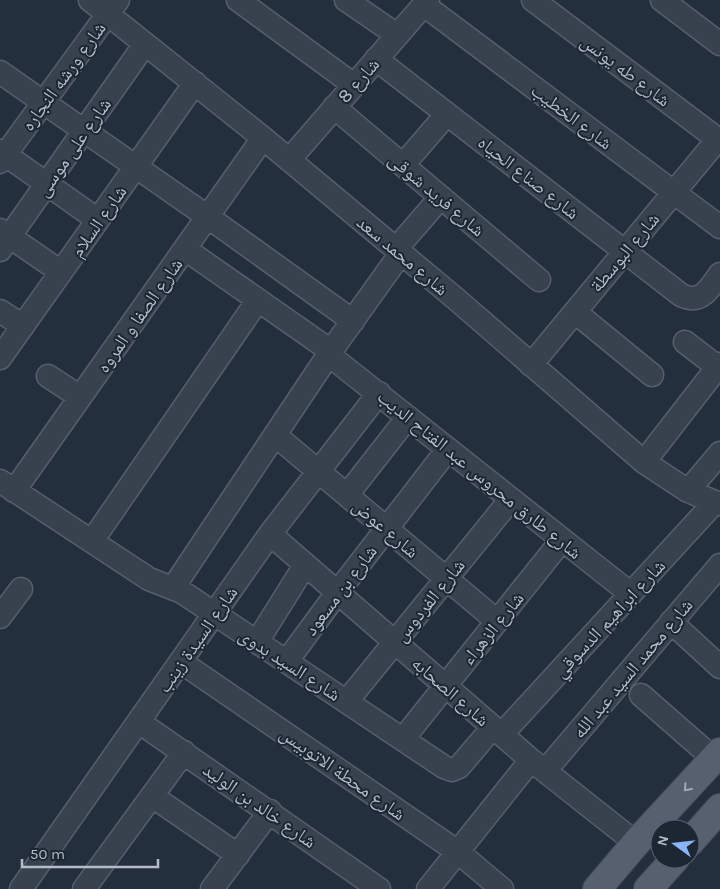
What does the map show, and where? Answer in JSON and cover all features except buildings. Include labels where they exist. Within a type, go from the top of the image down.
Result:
[{"type":"main road","points":[[597,889],[641,845],[717,755]]},
{"type":"main road","points":[[700,822],[716,813]]},
{"type":"main road","points":[[700,831],[716,813]]},
{"type":"main road","points":[[648,889],[666,869]]},
{"type":"street","name":"شارع محمد سعد","points":[[90,0],[113,7],[146,44],[263,138],[398,251],[644,462],[688,491],[718,503]]},
{"type":"street","points":[[238,0],[354,85]]},
{"type":"street","points":[[346,0],[397,36]]},
{"type":"street","name":"شارع طه يونس","points":[[533,0],[719,140]]},
{"type":"street","points":[[662,0],[720,44]]},
{"type":"street","name":"شارع 8","points":[[289,160],[426,2]]},
{"type":"street","name":"شارع الخطيب","points":[[426,2],[720,227]]},
{"type":"street","name":"شارع ورشه النجاره","points":[[2,156],[113,7]]},
{"type":"street","name":"شارع على موسى","points":[[3,239],[47,184],[146,44]]},
{"type":"street","name":"شارع صناع الحياه","points":[[376,59],[681,295],[690,299],[706,293],[720,274]]},
{"type":"street","points":[[0,72],[353,321]]},
{"type":"street","name":"شارع السلام","points":[[0,358],[195,83]]},
{"type":"street","name":"شارع فريد شوقى","points":[[334,107],[539,280]]},
{"type":"street","points":[[403,165],[447,114]]},
{"type":"street","name":"شارع الصفا و المروه","points":[[7,486],[80,397],[263,138]]},
{"type":"street","name":"شارع البوسطة","points":[[531,365],[624,251],[719,140]]},
{"type":"street","points":[[2,156],[47,184],[98,220]]},
{"type":"street","points":[[174,588],[398,251],[441,197]]},
{"type":"street","points":[[3,239],[62,272]]},
{"type":"street","name":"شارع طارق محروس عبد الفتاح الديب","points":[[185,250],[258,300],[330,353],[631,594]]},
{"type":"street","points":[[92,541],[258,300]]},
{"type":"street","points":[[0,311],[22,326]]},
{"type":"street","points":[[575,312],[652,375]]},
{"type":"street","points":[[644,462],[719,367],[685,342]]},
{"type":"street","points":[[48,376],[80,397]]},
{"type":"street","name":"شارع السيدة زينب","points":[[21,889],[270,534],[379,393]]},
{"type":"street","points":[[347,495],[408,417]]},
{"type":"street","name":"شارع عوض","points":[[275,435],[497,621]]},
{"type":"street","name":"شارع بن مسعود","points":[[287,661],[448,448]]},
{"type":"street","points":[[688,491],[720,453]]},
{"type":"street","name":"شارع السيد بدوى","points":[[7,486],[149,579],[174,588],[213,613],[444,767],[452,770],[459,767],[498,731]]},
{"type":"street","name":"شارع الفردوس","points":[[347,701],[511,499]]},
{"type":"street","name":"شارع ابراهيم الدسوقي","points":[[498,731],[718,503]]},
{"type":"street","name":"شارع الصحابه","points":[[270,534],[538,765],[641,845]]},
{"type":"street","name":"شارع الزهراء","points":[[403,739],[562,540]]},
{"type":"street","points":[[257,642],[305,565]]},
{"type":"street","name":"شارع محمد السيد عبد الله","points":[[428,889],[458,852],[671,622],[720,565]]},
{"type":"street","points":[[0,617],[21,589]]},
{"type":"street","points":[[671,622],[720,667]]},
{"type":"street","name":"شارع محطة الاتوبيس","points":[[181,662],[458,852],[502,889]]},
{"type":"street","points":[[641,695],[717,755]]},
{"type":"street","name":"شارع خالد بن الوليد","points":[[139,722],[270,811],[379,889]]},
{"type":"street","points":[[84,889],[184,752]]},
{"type":"street","points":[[152,796],[238,855]]},
{"type":"street","points":[[212,889],[270,811]]}]
